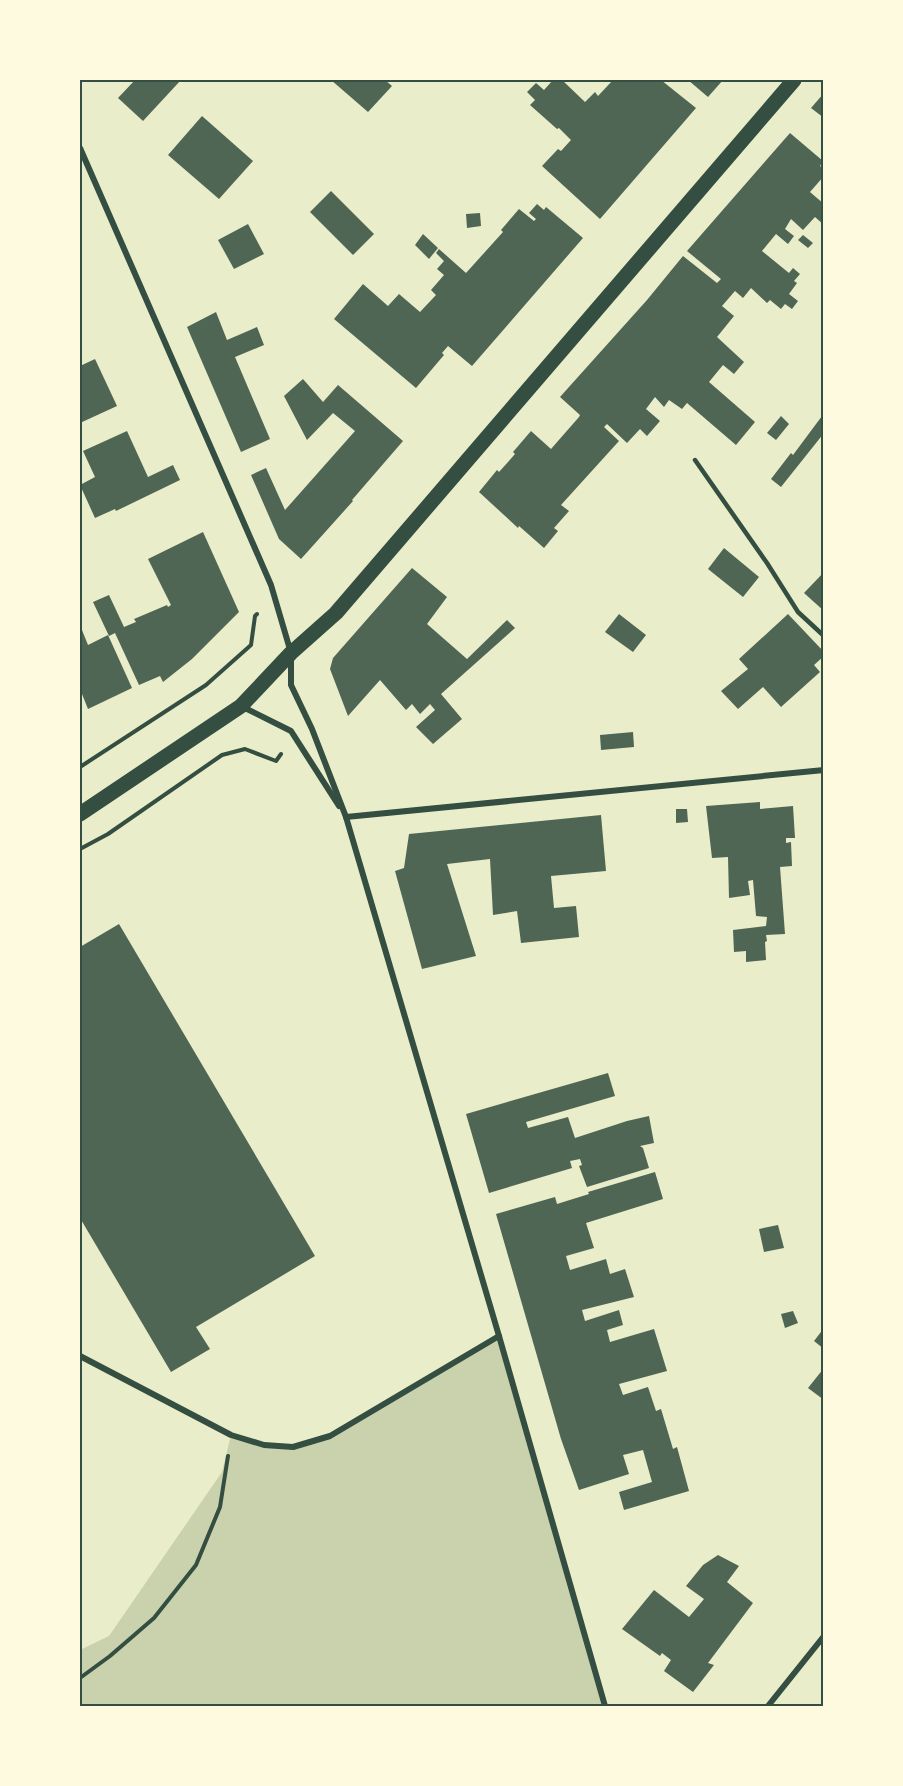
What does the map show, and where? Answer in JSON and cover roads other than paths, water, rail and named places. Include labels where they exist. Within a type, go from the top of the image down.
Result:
[{"type":"main road","points":[[80,814],[241,706],[291,653],[336,614],[794,80]]},
{"type":"street","points":[[80,148],[269,580],[291,653],[291,685],[312,729],[346,817],[500,1336],[605,1707]]},
{"type":"street","points":[[241,706],[291,731],[346,817]]},
{"type":"street","points":[[346,817],[824,770]]},
{"type":"street","points":[[80,1356],[231,1435],[264,1445],[293,1447],[330,1436],[500,1336]]},
{"type":"street","points":[[768,1707],[824,1636]]},
{"type":"lane","points":[[694,460],[767,562],[798,612],[824,636]]}]
